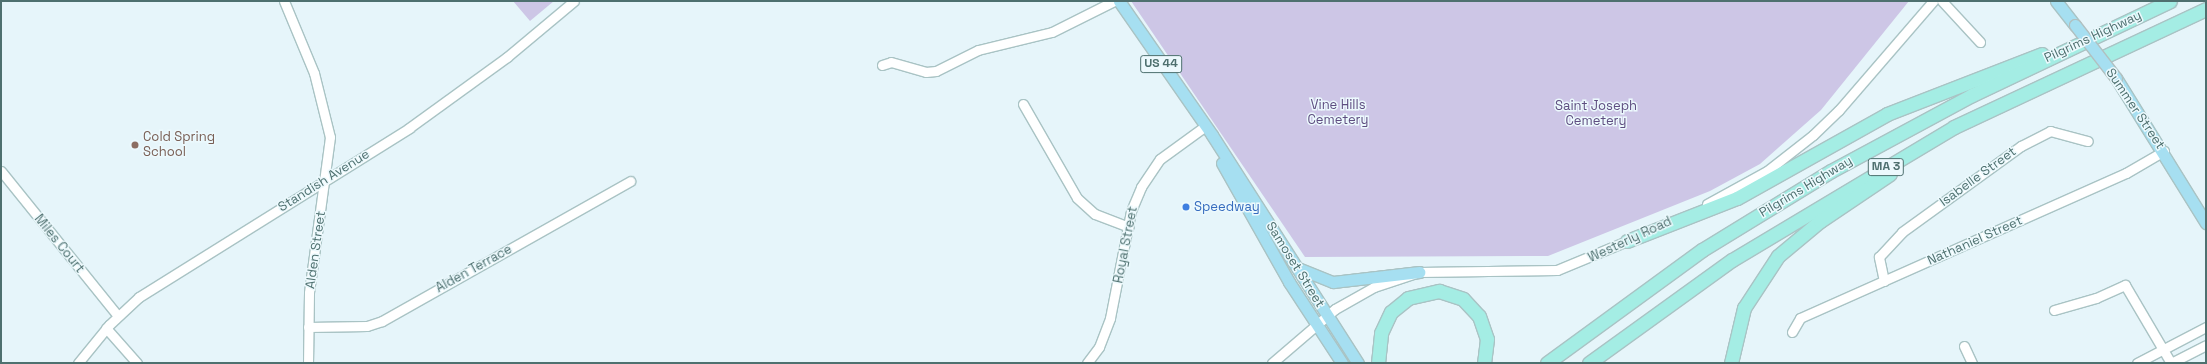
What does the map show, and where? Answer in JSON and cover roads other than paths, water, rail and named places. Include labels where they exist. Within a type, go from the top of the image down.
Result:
[{"type":"highway","name":"Pilgrims Highway","points":[[1546,363],[1702,250],[1831,171],[2067,48],[2170,1]]},
{"type":"highway","name":"Pilgrims Highway","points":[[1589,363],[1654,314],[1794,220],[2011,98],[2206,9]]},
{"type":"highway","points":[[1627,241],[1736,198],[1887,114],[2024,59],[2067,48]]},
{"type":"highway","points":[[1731,363],[1744,308],[1778,256],[1844,204],[2011,98]]},
{"type":"highway","points":[[1378,363],[1381,333],[1391,312],[1418,293],[1439,291],[1463,299],[1479,316],[1487,339],[1484,363]]},
{"type":"main road","name":"Samoset Street","points":[[1118,1],[1204,127],[1358,363]]},
{"type":"main road","name":"Summer Street","points":[[2056,1],[2116,78],[2164,151],[2206,223]]},
{"type":"main road","name":"Samoset Street","points":[[1204,127],[1278,263],[1342,363]]},
{"type":"main road","points":[[1296,266],[1319,279],[1333,282],[1419,272]]},
{"type":"street","name":"Alden Street","points":[[284,1],[325,107],[330,137],[326,179],[309,294],[308,363]]},
{"type":"street","name":"Standish Avenue","points":[[78,363],[106,328],[118,316],[172,275],[409,128],[507,57],[574,1]]},
{"type":"street","points":[[882,65],[891,62],[926,72],[936,71],[978,50],[1052,32],[1114,1]]},
{"type":"street","name":"Westerly Road","points":[[1272,363],[1327,315],[1363,292],[1419,272],[1557,270],[1627,241],[1744,185],[1790,154],[1839,110],[1933,1]]},
{"type":"street","points":[[1942,1],[1980,42]]},
{"type":"street","points":[[1023,104],[1077,198],[1095,214],[1129,227]]},
{"type":"street","name":"Royal Street","points":[[1087,363],[1107,328],[1136,196],[1152,168],[1169,151],[1204,127]]},
{"type":"street","name":"Isabelle Street","points":[[1884,281],[1880,256],[1902,232],[2038,135],[2058,130],[2088,141]]},
{"type":"street","name":"Nathaniel Street","points":[[1792,332],[1800,318],[2126,173],[2164,151]]},
{"type":"street","name":"Miles Court","points":[[1,171],[118,316]]},
{"type":"street","name":"Alden Terrace","points":[[308,327],[367,326],[382,321],[630,181]]},
{"type":"street","points":[[2054,310],[2096,298],[2125,285],[2164,348],[2171,363],[2206,345]]},
{"type":"street","points":[[2138,363],[2206,327]]},
{"type":"street","points":[[106,328],[137,363]]},
{"type":"street","points":[[1964,346],[1972,363]]},
{"type":"place","name":"Cold Spring School","points":[[135,145]]},
{"type":"place","name":"Speedway","points":[[1186,207]]},
{"type":"park label","name":"Vine Hills Cemetery","points":[[1338,114]]},
{"type":"park label","name":"Saint Joseph Cemetery","points":[[1596,114]]}]
